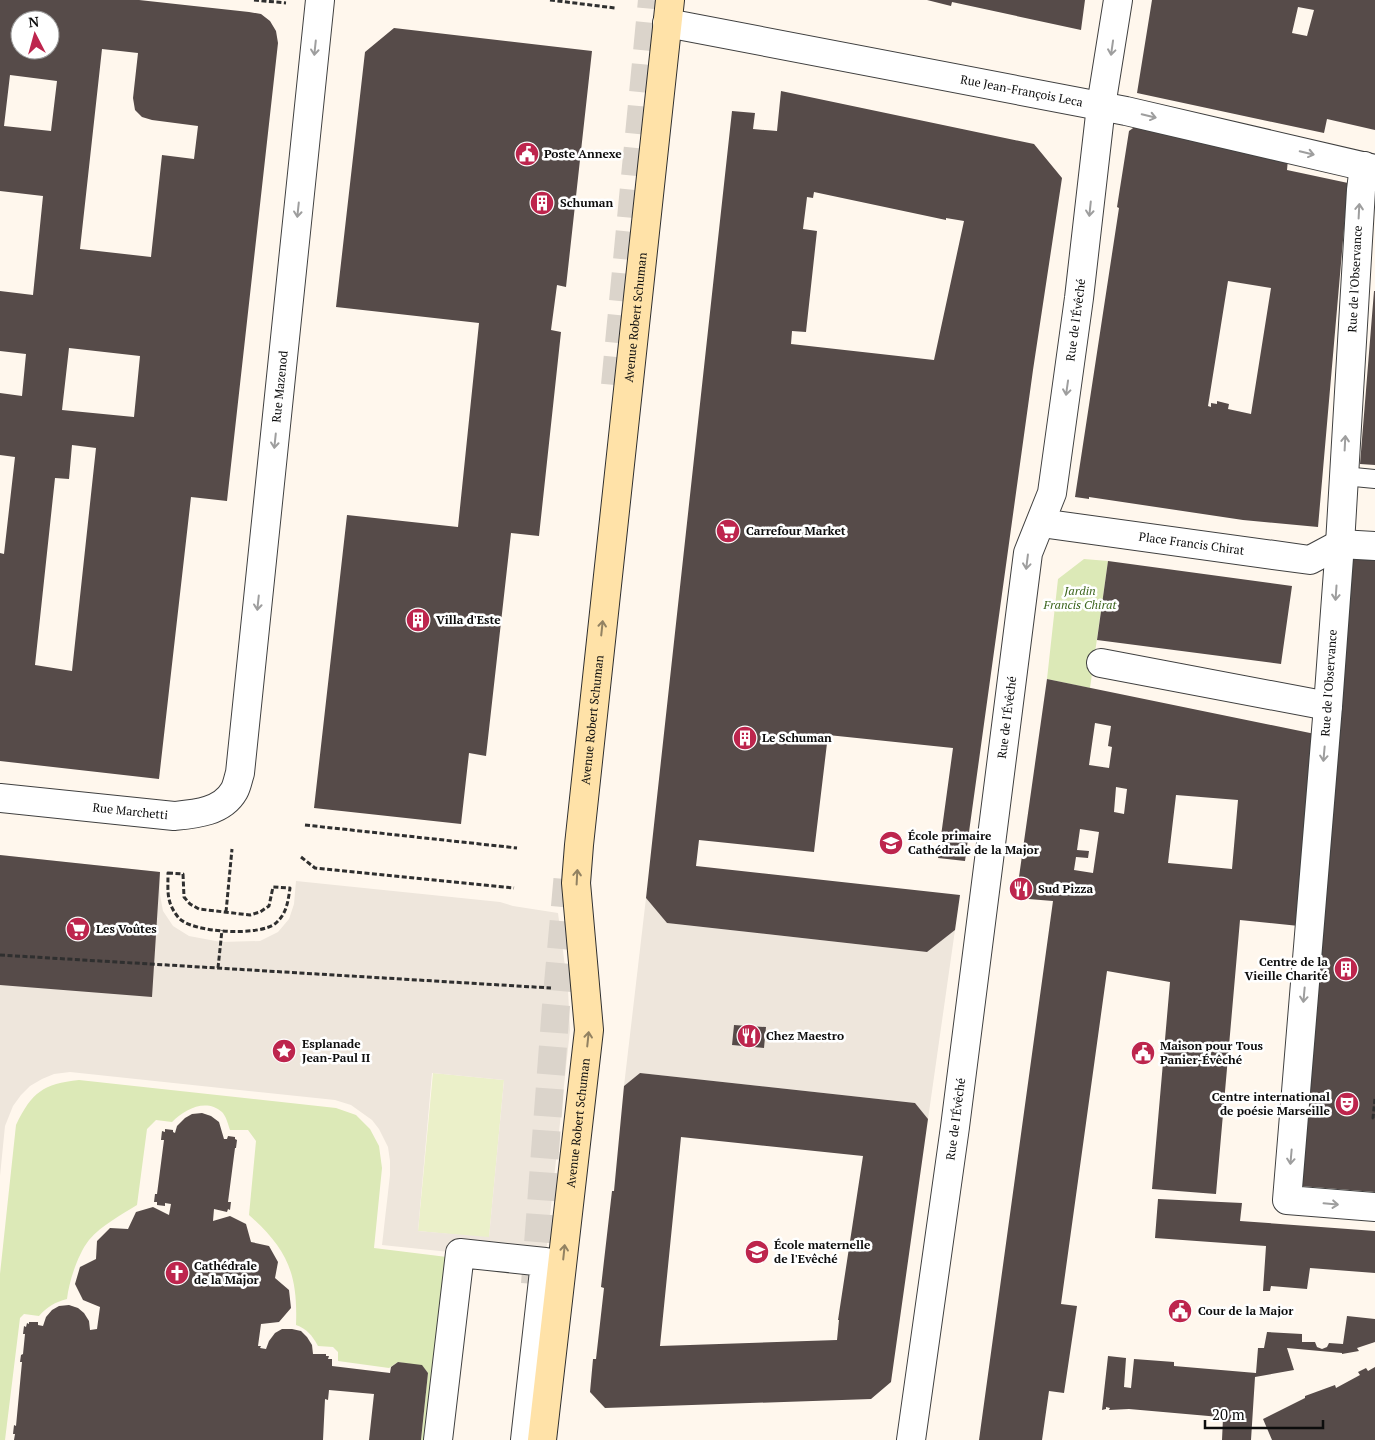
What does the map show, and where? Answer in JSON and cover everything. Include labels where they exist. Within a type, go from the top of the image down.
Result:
[{"type":"street","name":"Rue Mazenod","points":[[240,773],[320,0]]},
{"type":"street","name":"Rue de l'Évêché","points":[[911,1440],[955,1127],[1028,553],[1052,493],[1080,298],[1101,106],[1118,0]]},
{"type":"street","name":"Rue Jean-François Leca","points":[[668,12],[1101,106],[1370,168]]},
{"type":"street","name":"Avenue Robert Schuman","points":[[542,1440],[589,1030],[576,883],[579,845],[668,12]]},
{"type":"street","name":"Rue de l'Observance","points":[[1370,168],[1361,190],[1340,544],[1287,1200],[1375,1207]]},
{"type":"street","name":"Place Francis Chirat","points":[[1042,522],[1310,560],[1340,544]]},
{"type":"street","points":[[1340,544],[1375,546]]},
{"type":"street","points":[[1101,663],[1328,706]]},
{"type":"street","name":"Rue Marchetti","points":[[0,798],[174,816],[190,815],[204,812],[226,801],[234,791],[240,773]]},
{"type":"street","points":[[438,1440],[460,1253],[545,1262],[525,1440]]},
{"type":"lane","points":[[1344,476],[1375,479]]},
{"type":"path","points":[[550,0],[614,8]]},
{"type":"path","points":[[305,826],[517,848]]},
{"type":"path","points":[[226,912],[232,850]]},
{"type":"path","points":[[301,856],[315,868],[514,888]]},
{"type":"path","points":[[168,873],[183,874],[184,897],[190,904],[199,908],[250,915],[260,912],[269,906],[274,887],[290,888],[288,904],[284,915],[275,924],[258,931],[222,930],[192,925],[179,919],[169,903],[168,873]]},
{"type":"path","points":[[218,968],[222,930]]},
{"type":"path","points":[[0,955],[558,988]]},
{"type":"path","points":[[1375,1099],[1373,1118],[1375,1119]]},
{"type":"green space","name":"Jardin Francis Chirat","points":[[1084,559],[1108,561],[1090,688],[1047,679],[1058,579]]},
{"type":"green space","points":[[433,1073],[504,1080],[489,1238],[418,1231]]},
{"type":"green space","points":[[79,1080],[336,1108],[356,1115],[370,1129],[379,1146],[382,1168],[374,1248],[447,1257],[430,1440],[421,1440],[428,1373],[422,1366],[398,1362],[389,1368],[338,1361],[338,1352],[333,1347],[318,1346],[309,1333],[296,1325],[295,1291],[288,1263],[273,1239],[249,1215],[256,1141],[248,1130],[230,1130],[222,1112],[216,1108],[203,1106],[189,1109],[172,1122],[156,1120],[147,1129],[137,1205],[106,1225],[89,1240],[75,1268],[67,1299],[51,1305],[39,1316],[24,1314],[20,1318],[5,1440],[0,1440],[0,1274],[16,1125],[33,1097],[47,1087]]},
{"type":"shaded area","name":"Esplanade Jean-Paul II","points":[[0,855],[160,872],[160,895],[163,911],[173,926],[189,936],[221,942],[260,941],[278,932],[289,919],[294,904],[296,881],[500,902],[513,906],[558,913],[568,989],[570,1030],[545,1262],[382,1245],[390,1175],[388,1147],[372,1120],[351,1105],[335,1100],[70,1072],[54,1074],[30,1086],[13,1106],[5,1126],[0,1176]],"holes":[[[432,1073],[504,1080],[489,1237],[418,1231]]]},
{"type":"shaded area","points":[[646,898],[667,923],[927,952],[955,930],[928,1119],[915,1103],[640,1073],[624,1086]],"holes":[[[734,1025],[765,1027],[764,1048],[732,1045]]]},
{"type":"building","points":[[0,0],[139,0],[249,12],[261,14],[270,21],[276,31],[278,43],[227,501],[191,497],[159,779],[0,761],[0,553],[4,554],[15,457],[0,455],[0,393],[22,396],[26,354],[0,351],[0,291],[33,295],[43,196],[0,191]],"holes":[[[102,49],[138,53],[133,98],[135,110],[142,117],[198,126],[194,159],[162,155],[151,257],[80,249]],[[10,75],[57,81],[51,131],[4,126]],[[69,348],[140,356],[134,417],[62,410]],[[72,445],[96,448],[72,671],[35,665],[55,478],[69,479]]]},
{"type":"building","points":[[927,0],[1085,0],[1081,30],[952,2],[951,6]]},
{"type":"building","points":[[1152,0],[1375,0],[1375,130],[1327,119],[1324,133],[1137,93]],"holes":[[[1298,7],[1314,10],[1307,36],[1292,33]]]},
{"type":"building","points":[[394,28],[592,51],[566,287],[557,285],[551,330],[561,332],[539,536],[511,533],[486,756],[469,753],[461,824],[314,808],[347,515],[458,527],[479,323],[336,307],[365,52]]},
{"type":"building","points":[[781,91],[1034,144],[1062,178],[1033,370],[965,861],[938,858],[953,748],[828,735],[814,852],[699,840],[696,866],[960,895],[955,930],[927,952],[667,923],[646,898],[732,111],[755,113],[753,129],[777,131]],"holes":[[[814,192],[946,220],[946,218],[964,221],[934,360],[791,344],[792,331],[806,332],[817,231],[803,229],[807,197],[813,198]]]},
{"type":"building","points":[[1140,123],[1288,159],[1287,170],[1348,183],[1318,527],[1243,520],[1089,497],[1089,499],[1075,497],[1129,131]],"holes":[[[1228,281],[1271,288],[1251,414],[1228,409],[1229,404],[1217,401],[1217,404],[1211,403],[1211,407],[1208,406]]]},
{"type":"building","points":[[1375,291],[1375,465],[1360,464]]},
{"type":"building","name":"Centre de la Vieille Charité","points":[[1351,559],[1375,560],[1375,1192],[1300,1186]]},
{"type":"building","points":[[1108,561],[1292,586],[1281,664],[1097,640]]},
{"type":"building","points":[[1047,679],[1315,734],[1299,926],[1240,920],[1216,1194],[1152,1189],[1170,982],[1107,971],[1061,1304],[1077,1306],[1064,1393],[1049,1391],[1042,1440],[979,1440],[1053,901],[1016,898]],"holes":[[[1095,723],[1111,726],[1108,746],[1112,747],[1109,768],[1089,765]],[[1116,787],[1127,789],[1124,814],[1114,812]],[[1176,795],[1238,800],[1232,869],[1168,863]],[[1080,829],[1099,832],[1093,873],[1074,870],[1076,857],[1088,858],[1089,851],[1077,850]]]},
{"type":"building","name":"Les Voûtes","points":[[0,855],[160,872],[152,997],[0,985]]},
{"type":"building","name":"Chez Maestro","points":[[734,1025],[766,1027],[764,1048],[732,1045]]},
{"type":"building","name":"École maternelle de l'Evêché","points":[[640,1073],[915,1103],[928,1119],[891,1382],[871,1399],[605,1408],[590,1392],[593,1359],[596,1359],[604,1288],[601,1287],[612,1191],[614,1191],[624,1086]],"holes":[[[681,1137],[863,1156],[838,1320],[837,1340],[660,1346]]]},
{"type":"building","name":"Cathédrale de la Major","points":[[202,1113],[211,1116],[219,1122],[224,1139],[227,1139],[228,1136],[235,1137],[237,1140],[228,1202],[231,1202],[230,1210],[228,1209],[227,1212],[214,1209],[213,1221],[230,1216],[246,1224],[251,1242],[269,1246],[278,1262],[275,1278],[289,1290],[291,1308],[279,1322],[261,1324],[258,1346],[266,1349],[275,1333],[282,1329],[292,1329],[301,1331],[307,1337],[312,1345],[313,1354],[326,1354],[326,1356],[329,1356],[328,1359],[332,1359],[332,1366],[390,1373],[391,1367],[398,1362],[422,1365],[428,1373],[421,1440],[369,1440],[374,1394],[329,1390],[328,1400],[325,1399],[323,1440],[14,1440],[15,1434],[13,1434],[14,1425],[16,1426],[22,1362],[20,1362],[21,1355],[23,1354],[25,1334],[23,1334],[24,1326],[26,1327],[29,1322],[38,1322],[38,1325],[43,1326],[46,1317],[52,1310],[59,1306],[69,1305],[78,1308],[84,1313],[89,1321],[90,1330],[97,1329],[100,1307],[83,1300],[75,1284],[80,1267],[96,1259],[97,1241],[110,1228],[128,1229],[136,1212],[153,1207],[169,1215],[171,1204],[165,1203],[165,1206],[157,1205],[157,1202],[154,1202],[155,1194],[157,1194],[164,1140],[161,1140],[162,1131],[165,1132],[165,1129],[173,1130],[175,1133],[177,1126],[185,1118],[192,1114]]},
{"type":"building","points":[[1158,1199],[1242,1203],[1240,1221],[1375,1231],[1375,1273],[1310,1268],[1307,1289],[1271,1286],[1270,1291],[1263,1291],[1266,1246],[1155,1238]]},
{"type":"building","points":[[1347,1316],[1375,1319],[1375,1342],[1357,1348],[1359,1351],[1342,1354],[1287,1348],[1294,1370],[1255,1377],[1251,1440],[1222,1440],[1223,1418],[1220,1417],[1129,1409],[1109,1410],[1110,1408],[1106,1407],[1106,1409],[1102,1410],[1108,1356],[1126,1358],[1124,1387],[1131,1388],[1134,1359],[1174,1362],[1174,1366],[1256,1373],[1258,1348],[1264,1348],[1267,1332],[1302,1334],[1302,1342],[1315,1342],[1317,1347],[1322,1349],[1327,1347],[1329,1343],[1343,1344]]},
{"type":"building","points":[[1375,1367],[1375,1440],[1272,1440],[1263,1419],[1305,1398],[1305,1396],[1335,1385],[1336,1388],[1360,1375],[1358,1372],[1366,1368],[1368,1371]]},
{"type":"tunnel","points":[[615,385],[652,0]]},
{"type":"tunnel","points":[[535,1284],[568,873]]},
{"type":"place","name":"Poste Annexe","points":[[527,154]]},
{"type":"place","name":"Schuman","points":[[542,203]]},
{"type":"place","name":"Carrefour Market","points":[[728,531]]},
{"type":"place","name":"Villa d'Este","points":[[418,620]]},
{"type":"place","name":"Le Schuman","points":[[745,738]]},
{"type":"place","name":"École primaire Cathédrale de la Major","points":[[891,843]]},
{"type":"place","name":"Sud Pizza","points":[[1021,889]]},
{"type":"place","name":"Les Voûtes","points":[[78,929]]},
{"type":"place","name":"Centre de la Vieille Charité","points":[[1346,969]]},
{"type":"place","name":"Chez Maestro","points":[[749,1036]]},
{"type":"place","name":"Esplanade Jean-Paul II","points":[[284,1051]]},
{"type":"place","name":"Maison pour Tous Panier-Évêché","points":[[1143,1053]]},
{"type":"place","name":"Centre international de poésie Marseille","points":[[1347,1104]]},
{"type":"place","name":"École maternelle de l'Evêché","points":[[757,1252]]},
{"type":"place","name":"Cathédrale de la Major","points":[[177,1273]]},
{"type":"place","name":"Cour de la Major","points":[[1180,1311]]}]
